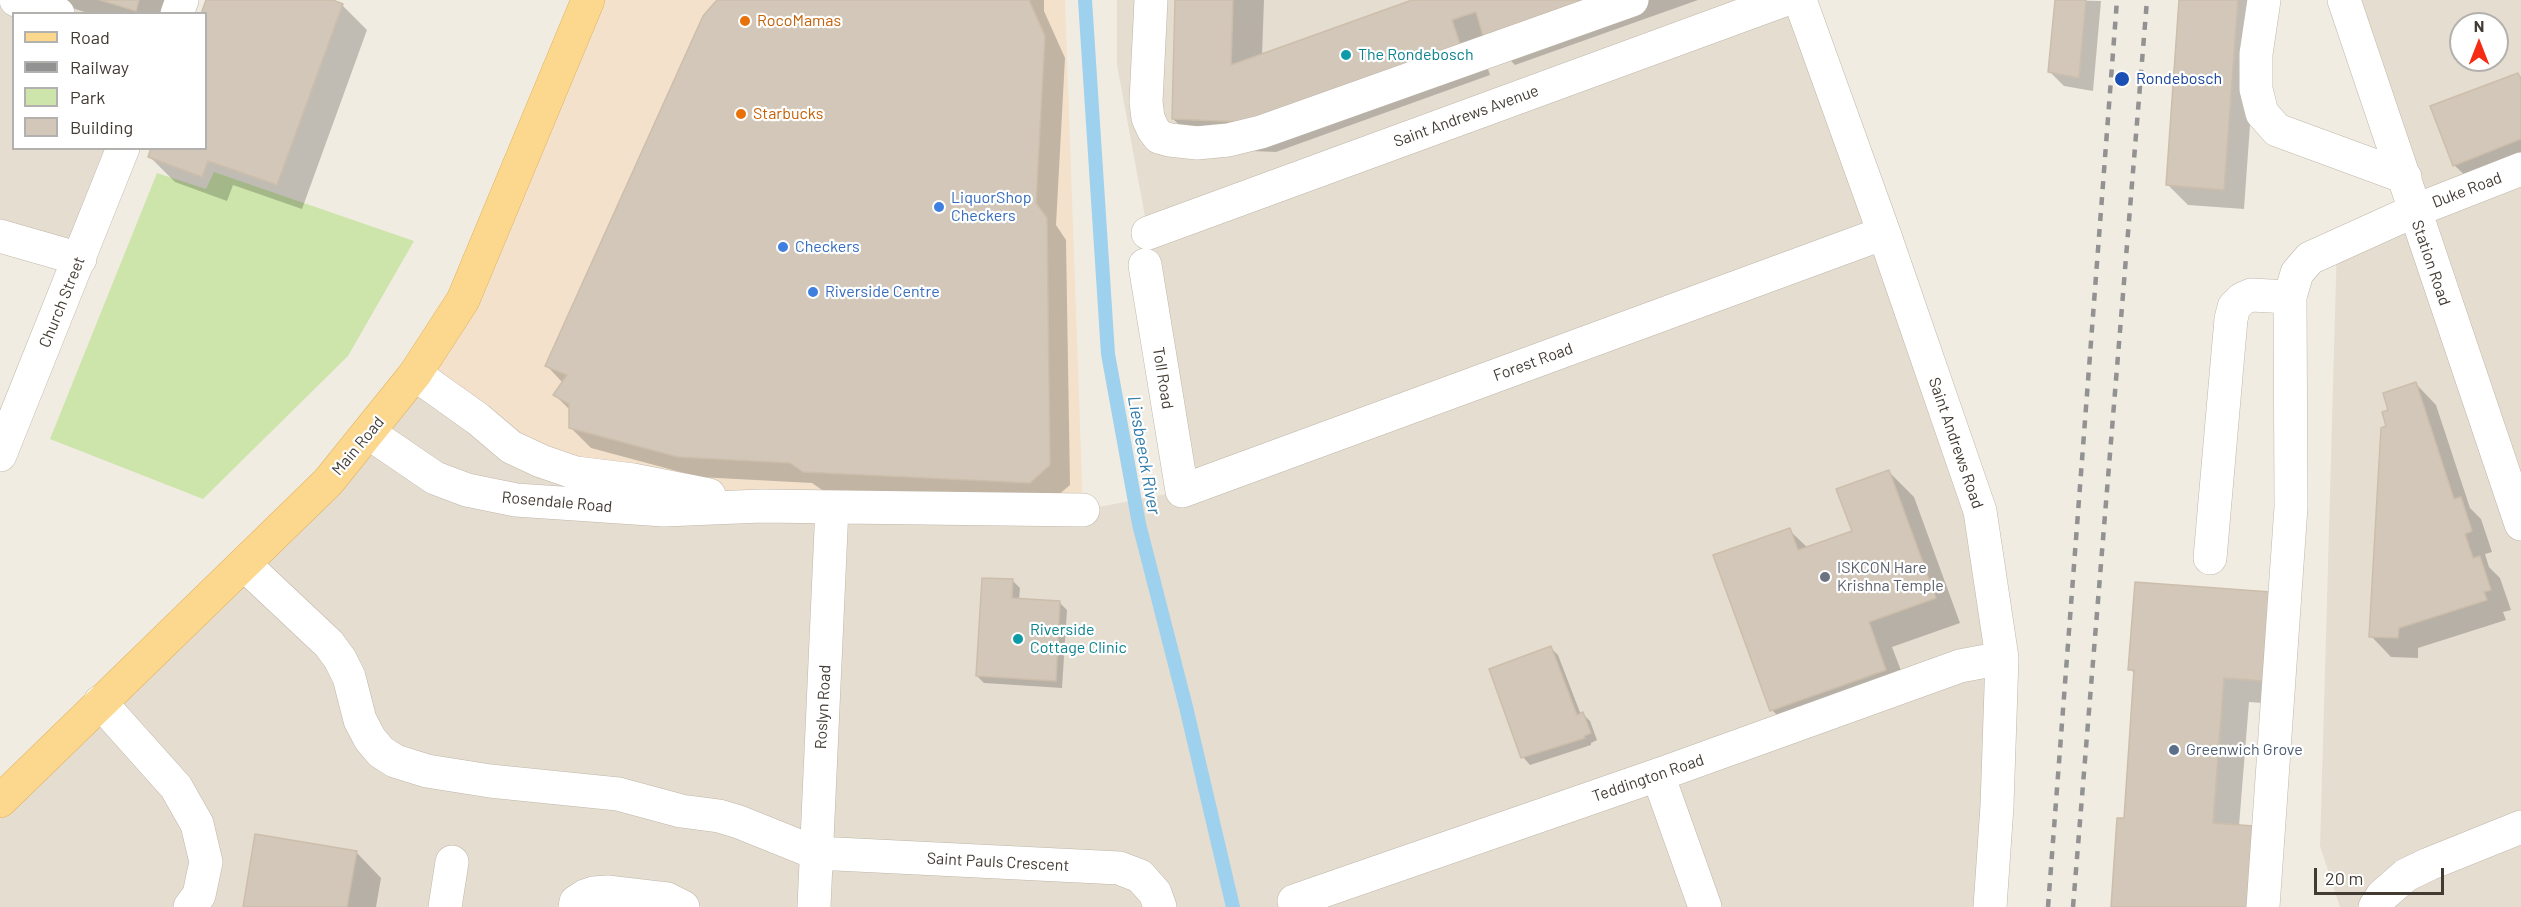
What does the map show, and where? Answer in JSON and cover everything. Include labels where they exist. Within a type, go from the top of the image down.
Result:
[{"type":"main road","name":"Main Road","points":[[0,801],[328,482],[415,374],[463,300],[581,22],[588,0]]},
{"type":"street","points":[[16,0],[51,12]]},
{"type":"street","points":[[1151,0],[1146,102],[1153,129],[1159,137],[1197,142],[1228,140],[1261,132],[1632,0]]},
{"type":"street","name":"Saint Andrews Avenue","points":[[1148,233],[1784,0]]},
{"type":"street","name":"Saint Andrews Road","points":[[1800,0],[1884,233],[1980,511],[2002,658],[1997,806],[1990,907]]},
{"type":"street","points":[[2264,0],[2256,54],[2256,89],[2262,113],[2277,130],[2405,177]]},
{"type":"street","name":"Station Road","points":[[2344,0],[2405,177],[2414,211],[2513,477],[2521,524]]},
{"type":"street","name":"Church Street","points":[[0,455],[122,150]]},
{"type":"street","name":"Duke Road","points":[[2290,297],[2297,273],[2310,258],[2414,211],[2521,169]]},
{"type":"street","name":"Forest Road","points":[[1182,491],[1884,233]]},
{"type":"street","points":[[0,236],[80,259]]},
{"type":"street","name":"Toll Road","points":[[1145,265],[1182,491]]},
{"type":"street","points":[[2210,558],[2231,319],[2234,307],[2242,299],[2251,295],[2290,297],[2291,507],[2263,907]]},
{"type":"street","name":"Rosendale Road","points":[[415,374],[511,447],[541,461],[576,472],[633,480],[762,506]]},
{"type":"street","name":"Rosendale Road","points":[[369,433],[435,478],[492,496],[516,500],[664,510],[762,506],[1083,510]]},
{"type":"street","name":"Roslyn Road","points":[[814,907],[832,507]]},
{"type":"street","points":[[245,565],[329,644],[349,677],[360,720],[370,739],[381,752],[395,761],[428,771],[480,779],[618,794],[681,811],[719,816],[740,822],[816,854]]},
{"type":"street","name":"Teddington Road","points":[[1294,902],[1658,775],[1960,666],[2002,658]]},
{"type":"street","points":[[100,702],[176,787],[197,824],[206,862],[199,895],[190,907]]},
{"type":"street","points":[[1658,775],[1705,907]]},
{"type":"street","points":[[2375,907],[2382,896],[2406,875],[2521,827]]},
{"type":"street","name":"Saint Pauls Crescent","points":[[816,854],[1119,868],[1140,876],[1155,893],[1160,907]]},
{"type":"street","points":[[445,907],[452,862]]},
{"type":"street","points":[[575,907],[576,902],[585,896],[607,892],[667,899],[683,907]]},
{"type":"shaded area","points":[[0,0],[182,0],[177,12],[12,12],[12,150],[123,150],[80,259],[0,236]]},
{"type":"shaded area","name":"Riverside Centre","points":[[588,0],[1065,0],[1083,510],[832,507],[576,473],[415,374]]},
{"type":"shaded area","points":[[1117,0],[1800,0],[1980,511],[2002,658],[1990,907],[0,907],[0,801],[415,374],[1083,510],[1182,491],[1145,265],[1148,233],[1117,65]]},
{"type":"shaded area","points":[[2344,0],[2521,0],[2521,907],[2340,907],[2320,846],[2337,244],[2414,211]]},
{"type":"green space","points":[[214,172],[414,241],[348,356],[203,499],[50,439],[157,173],[206,189]]},
{"type":"building","points":[[100,0],[139,0],[136,11]]},
{"type":"building","points":[[206,0],[333,0],[343,4],[277,185],[208,161],[202,177],[148,157],[150,150],[207,150],[207,12],[202,12]]},
{"type":"building","name":"Riverside Centre","points":[[717,0],[1029,0],[1045,36],[1036,203],[1047,218],[1050,465],[1030,483],[803,472],[790,463],[678,457],[569,428],[569,404],[553,395],[567,375],[545,366],[703,16]]},
{"type":"building","name":"The Rondebosch","points":[[1175,0],[1233,0],[1231,65],[1412,0],[1583,0],[1483,36],[1476,12],[1452,20],[1460,44],[1245,122],[1172,119]]},
{"type":"building","points":[[2055,0],[2086,0],[2079,78],[2048,72]]},
{"type":"building","points":[[2179,0],[2238,0],[2224,190],[2166,185]]},
{"type":"building","points":[[2518,73],[2521,79],[2521,139],[2453,166],[2430,106]]},
{"type":"building","points":[[2416,382],[2454,499],[2461,497],[2472,531],[2465,534],[2473,558],[2480,556],[2491,590],[2484,592],[2487,600],[2399,628],[2398,638],[2369,637],[2381,428],[2386,426],[2382,412],[2388,410],[2383,393]]},
{"type":"building","name":"ISKCON Hare Krishna Temple","points":[[1889,470],[1936,598],[1869,622],[1886,670],[1770,711],[1713,555],[1790,528],[1798,550],[1852,531],[1836,489]]},
{"type":"building","name":"Riverside Cottage Clinic","points":[[982,578],[1013,579],[1012,598],[1060,601],[1056,681],[976,676]]},
{"type":"building","name":"Greenwich Grove","points":[[2135,582],[2271,592],[2264,681],[2224,678],[2213,823],[2254,826],[2248,907],[2111,907],[2117,818],[2124,818],[2134,670],[2128,670]]},
{"type":"building","points":[[1551,646],[1577,715],[1583,712],[1591,733],[1584,736],[1585,738],[1521,758],[1489,669]]},
{"type":"building","points":[[255,834],[357,851],[347,907],[243,907]]},
{"type":"waterway","name":"Liesbeeck River","points":[[1085,0],[1108,354],[1139,524],[1186,707],[1233,907]]},
{"type":"railway","points":[[2048,907],[2117,0]]},
{"type":"railway","points":[[2073,907],[2147,0]]},
{"type":"place","name":"RocoMamas","points":[[745,21]]},
{"type":"place","name":"The Rondebosch","points":[[1346,55]]},
{"type":"place","name":"Rondebosch","points":[[2122,79]]},
{"type":"place","name":"Starbucks","points":[[741,114]]},
{"type":"place","name":"LiquorShop Checkers","points":[[939,207]]},
{"type":"place","name":"Checkers","points":[[783,247]]},
{"type":"place","name":"Riverside Centre","points":[[813,292]]},
{"type":"place","name":"ISKCON Hare Krishna Temple","points":[[1825,577]]},
{"type":"place","name":"Riverside Cottage Clinic","points":[[1018,639]]},
{"type":"place","name":"Greenwich Grove","points":[[2174,750]]}]
